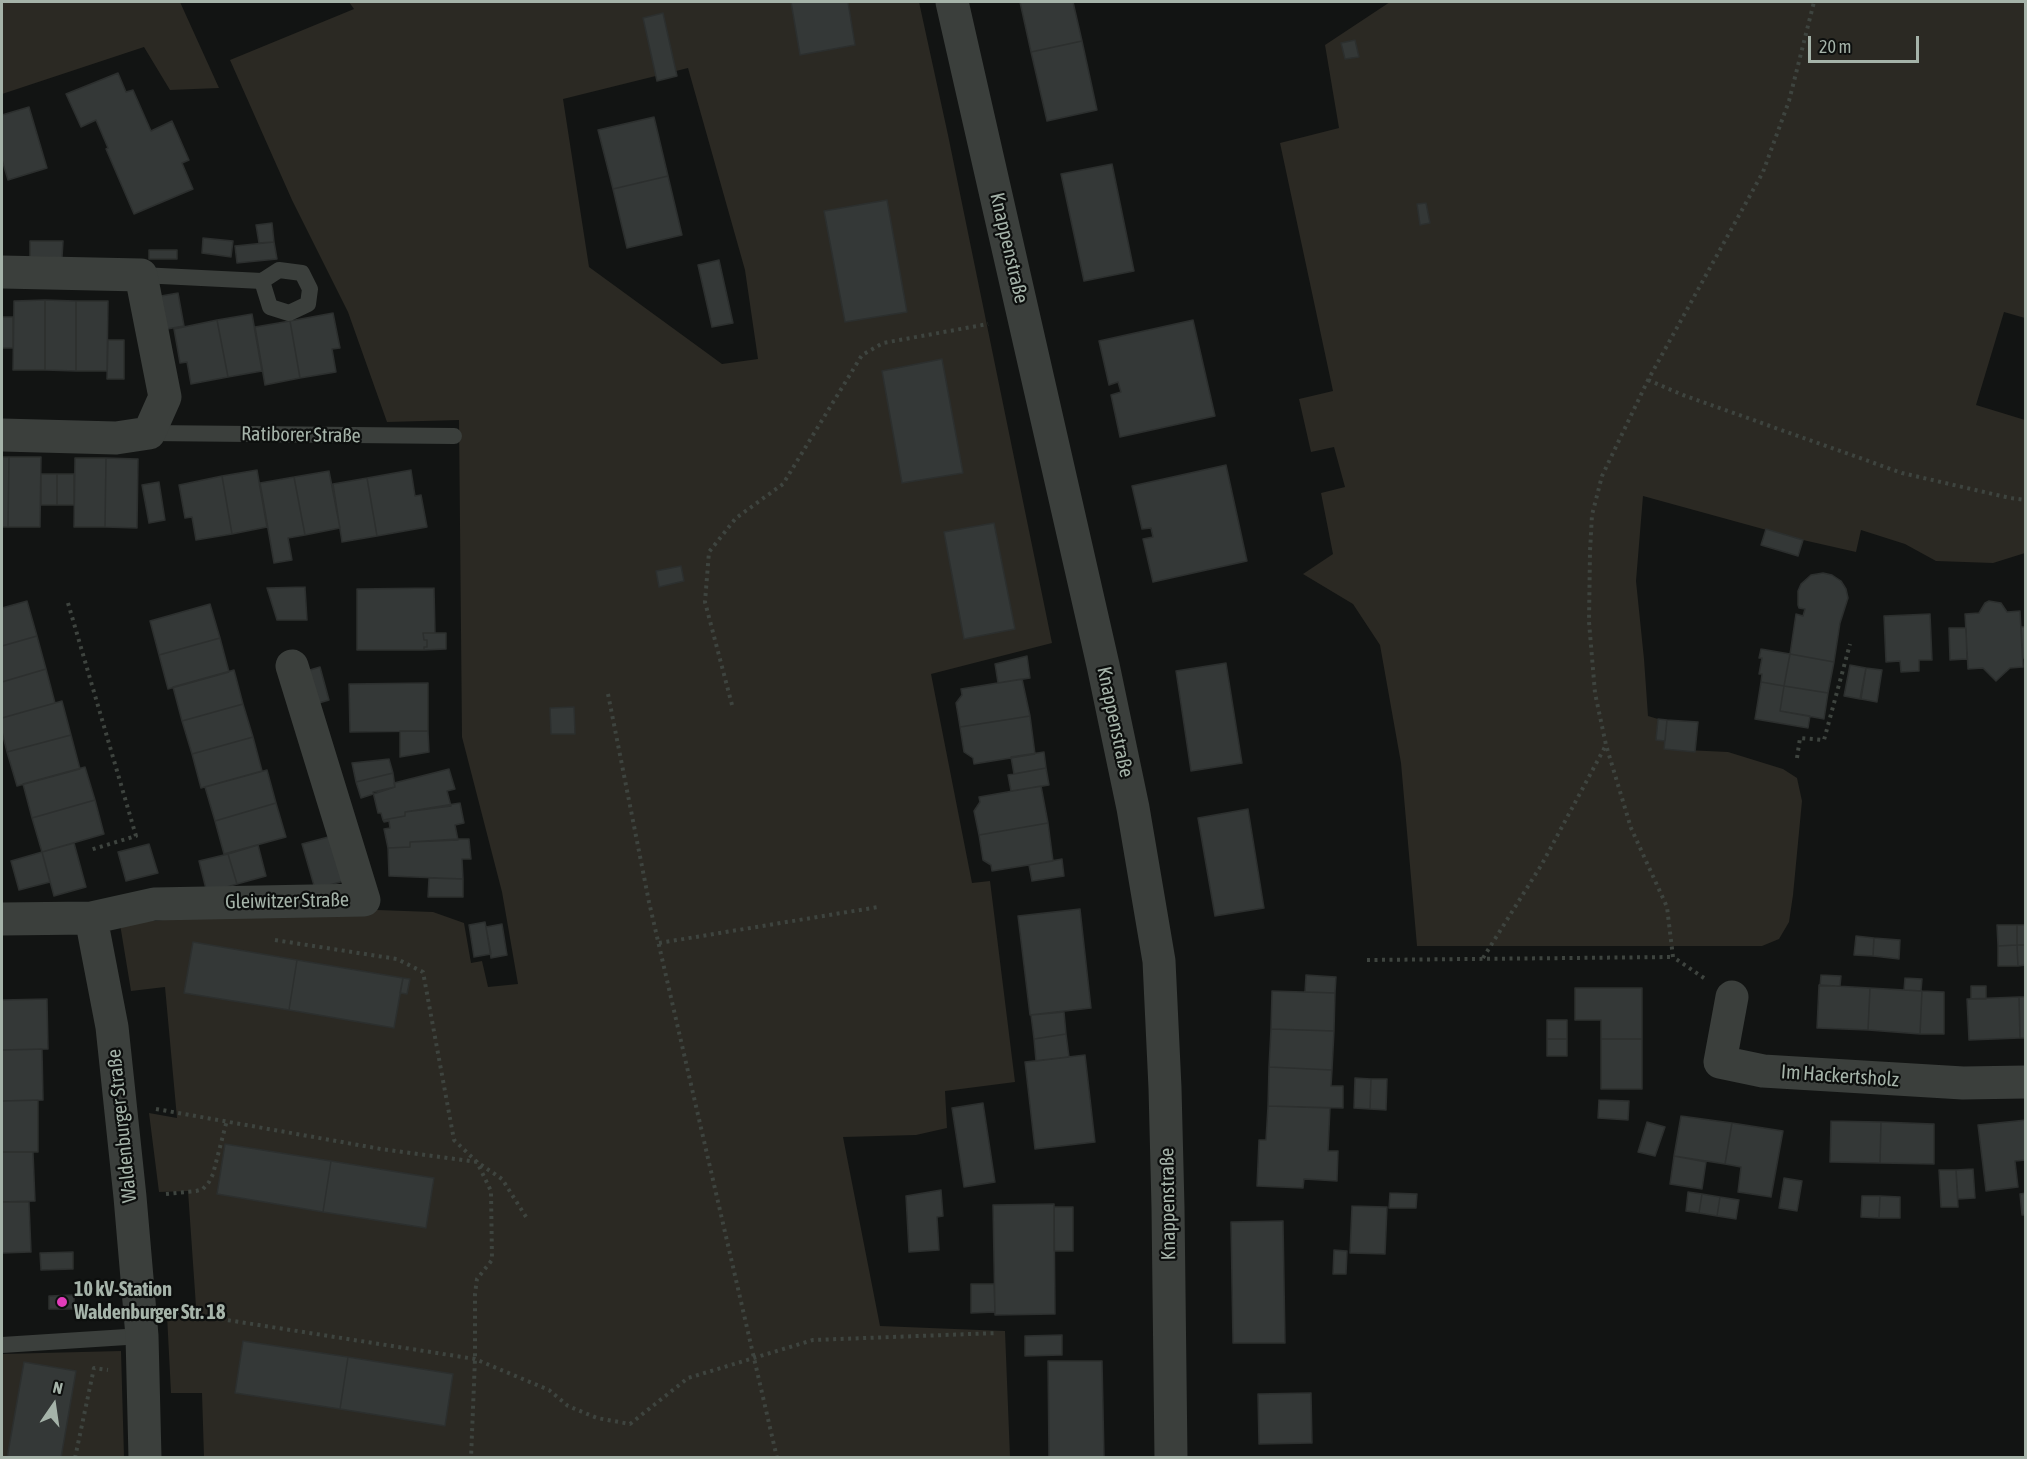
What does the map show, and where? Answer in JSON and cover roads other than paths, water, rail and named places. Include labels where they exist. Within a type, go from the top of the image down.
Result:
[{"type":"street","name":"Knappenstraße","points":[[952,2],[1106,676],[1133,808],[1159,961],[1166,1088],[1171,1458]]},
{"type":"street","points":[[2,272],[141,275],[165,397],[149,433]]},
{"type":"street","name":"Ratiborer Straße","points":[[2,435],[116,438],[149,433]]},
{"type":"street","name":"Gleiwitzer Straße","points":[[2,919],[91,918],[154,904],[364,900],[291,666]]},
{"type":"street","name":"Waldenburger Straße","points":[[91,918],[112,1027],[130,1197],[141,1321],[145,1458]]},
{"type":"street","name":"Im Hackertsholz","points":[[1732,997],[1720,1062],[1763,1071],[1963,1083],[2025,1082]]},
{"type":"lane","points":[[141,275],[262,281]]},
{"type":"lane","name":"Ratiborer Straße","points":[[149,433],[453,436]]},
{"type":"lane","points":[[2,1345],[141,1321]]},
{"type":"place","name":"10 kV-Station Waldenburger Str. 18","points":[[62,1302]]}]
